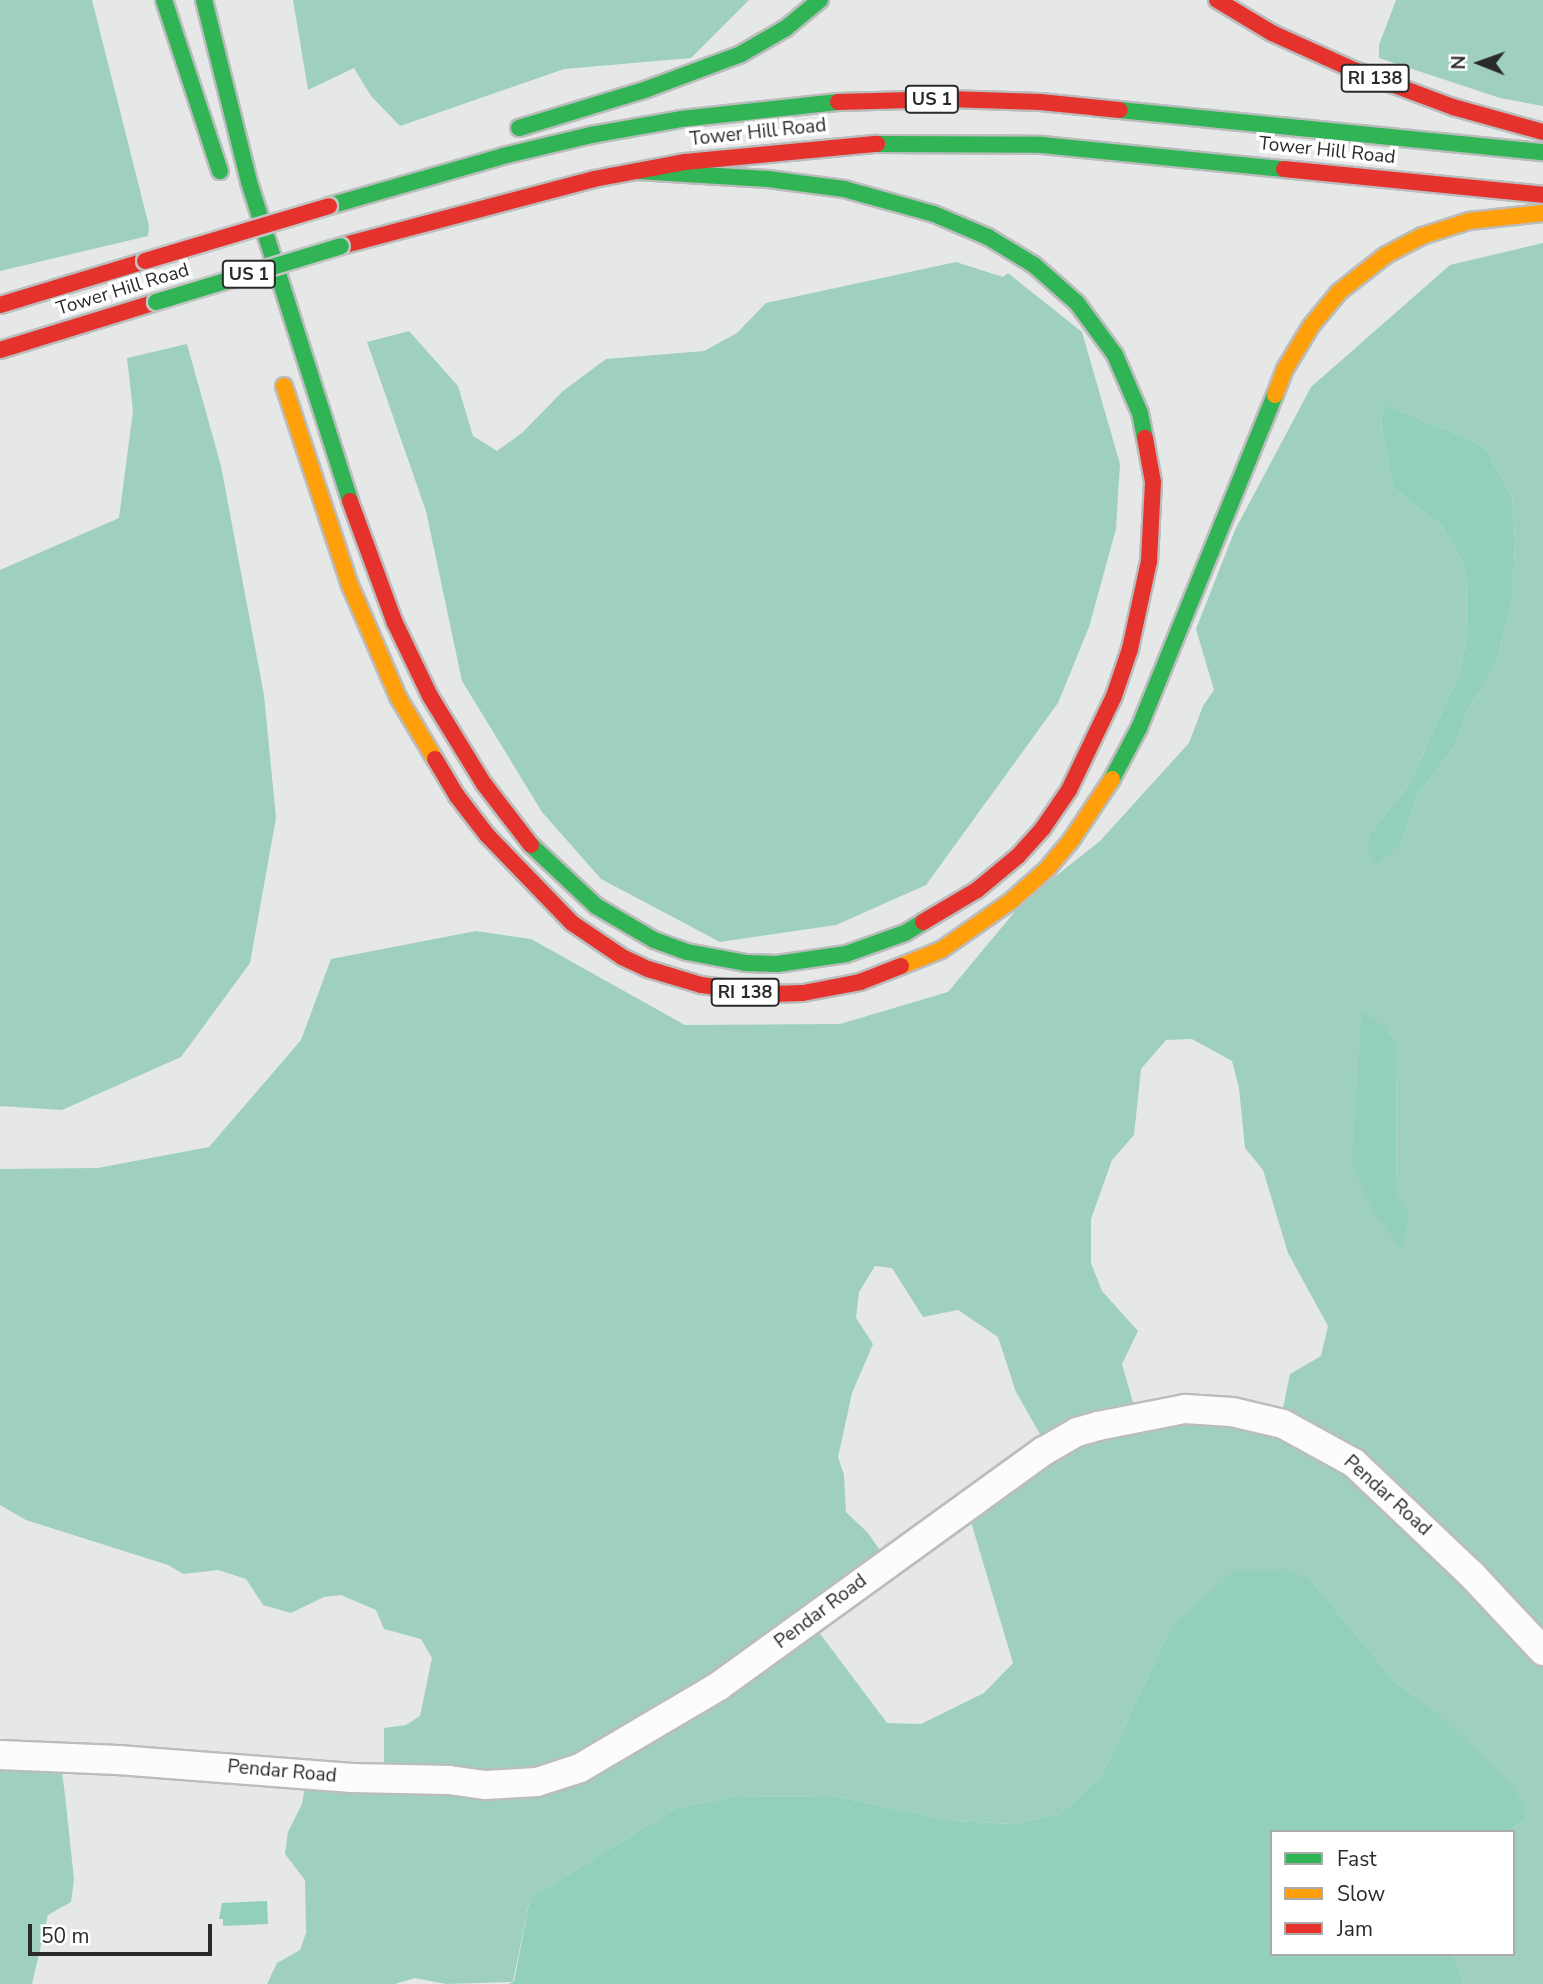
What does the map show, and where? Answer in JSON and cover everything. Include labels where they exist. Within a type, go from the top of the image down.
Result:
[{"type":"highway","points":[[164,0],[226,189]]},
{"type":"highway","points":[[204,0],[253,194],[333,454],[395,623],[436,706],[507,816],[567,882],[596,906],[654,940],[697,955],[745,963],[798,962],[846,954],[905,933],[976,890],[1018,856],[1043,828],[1069,790],[1114,695],[1130,649],[1149,561],[1153,482],[1140,413],[1115,355],[1077,303],[1034,265],[988,237],[934,214],[844,190],[768,179],[637,171]]},
{"type":"highway","points":[[497,134],[647,89],[723,62],[786,28],[820,0]]},
{"type":"highway","name":"RI 138","points":[[1217,0],[1272,33],[1354,70],[1453,107],[1543,132]]},
{"type":"highway","points":[[226,26],[228,103]]},
{"type":"highway","name":"Tower Hill Road","points":[[0,303],[503,156],[591,135],[694,117],[859,100],[1040,102],[1543,152]]},
{"type":"highway","name":"Tower Hill Road","points":[[0,350],[341,246],[506,200],[637,171],[777,150],[860,144],[950,142],[1130,152],[1543,195]]},
{"type":"highway","points":[[330,206],[402,167]]},
{"type":"highway","name":"RI 138","points":[[281,375],[326,520],[373,642],[424,744],[457,796],[487,835],[563,915],[622,957],[660,974],[701,985],[772,994],[803,993],[860,982],[941,950],[1012,901],[1047,869],[1072,839],[1111,781],[1139,728],[1285,369],[1311,326],[1339,292],[1386,255],[1422,236],[1469,221],[1543,213]]},
{"type":"highway","points":[[234,215],[257,295]]},
{"type":"street","name":"Pendar Road","points":[[0,1755],[146,1762],[352,1778],[449,1780],[486,1785],[537,1782],[580,1768],[719,1686],[1044,1451],[1077,1432],[1185,1409],[1232,1412],[1283,1424],[1354,1463],[1472,1575],[1543,1651]]},
{"type":"shaded area","points":[[0,0],[92,0],[149,226],[148,236],[0,271]]},
{"type":"shaded area","points":[[293,0],[749,0],[691,58],[564,69],[400,126],[371,96],[354,68],[308,90]]},
{"type":"shaded area","points":[[1396,0],[1543,0],[1543,106],[1500,98],[1379,58],[1379,45]]},
{"type":"shaded area","points":[[1543,243],[1543,1984],[1464,1984],[1454,1956],[1515,1956],[1515,1830],[1509,1830],[1524,1821],[1432,1708],[1396,1683],[1311,1580],[1171,1627],[1101,1777],[1060,1814],[1013,1824],[954,1821],[833,1796],[732,1797],[676,1808],[530,1898],[513,1982],[446,1984],[415,1978],[395,1984],[267,1984],[277,1963],[300,1950],[306,1933],[305,1880],[285,1854],[288,1832],[302,1804],[307,1776],[384,1774],[384,1728],[406,1725],[420,1716],[432,1658],[421,1639],[384,1629],[376,1610],[341,1595],[324,1597],[291,1613],[263,1605],[246,1579],[218,1570],[183,1574],[168,1565],[26,1520],[0,1505],[0,1169],[98,1168],[209,1147],[301,1040],[331,959],[476,931],[531,939],[685,1025],[840,1024],[948,992],[1022,903],[1100,841],[1189,743],[1203,706],[1214,690],[1196,629],[1235,530],[1311,387],[1450,265]],"holes":[[[1384,404],[1484,446],[1512,496],[1515,540],[1513,594],[1496,665],[1468,710],[1455,746],[1417,795],[1401,844],[1372,831],[1410,783],[1459,674],[1467,638],[1466,569],[1442,526],[1393,488],[1381,422]],[[1387,1028],[1397,1046],[1396,1194]],[[1192,1039],[1232,1061],[1239,1088],[1245,1148],[1263,1170],[1288,1253],[1328,1326],[1321,1356],[1290,1374],[1280,1423],[1136,1413],[1122,1364],[1138,1331],[1102,1291],[1091,1263],[1091,1219],[1112,1160],[1134,1135],[1141,1069],[1166,1040]],[[875,1266],[892,1268],[923,1317],[958,1310],[998,1337],[1016,1392],[1044,1441],[966,1505],[1013,1663],[984,1693],[921,1724],[887,1723],[806,1615],[888,1562],[868,1533],[846,1512],[844,1475],[838,1457],[852,1393],[873,1344],[856,1318],[859,1292]]]},
{"type":"shaded area","points":[[956,262],[1003,277],[1008,273],[1082,332],[1120,464],[1116,529],[1089,627],[1058,703],[926,885],[836,925],[720,942],[601,879],[542,812],[462,681],[426,511],[367,342],[409,331],[458,386],[473,436],[497,451],[523,432],[563,391],[606,359],[704,351],[737,333],[766,303]]},
{"type":"shaded area","points":[[187,344],[221,466],[264,695],[276,818],[250,963],[181,1057],[62,1110],[0,1106],[0,570],[119,518],[133,411],[127,358]]},
{"type":"shaded area","points":[[1384,404],[1484,446],[1512,496],[1515,540],[1513,594],[1496,665],[1468,710],[1455,746],[1417,795],[1401,844],[1376,865],[1367,849],[1372,831],[1410,783],[1459,674],[1467,638],[1466,569],[1442,526],[1393,488],[1381,422]]},
{"type":"shaded area","points":[[1362,1012],[1387,1028],[1397,1046],[1396,1194],[1409,1215],[1402,1250],[1373,1212],[1352,1164]]},
{"type":"shaded area","points":[[1286,1569],[1311,1580],[1396,1683],[1432,1708],[1514,1788],[1523,1803],[1524,1821],[1509,1830],[1270,1830],[1270,1956],[1454,1956],[1464,1984],[508,1984],[514,1982],[530,1898],[676,1808],[732,1797],[833,1796],[954,1821],[1013,1824],[1060,1814],[1101,1777],[1171,1627],[1234,1571]]},
{"type":"shaded area","points":[[0,1755],[61,1765],[74,1879],[71,1902],[48,1915],[32,1984],[0,1984]]},
{"type":"shaded area","points":[[267,1901],[268,1924],[223,1926],[223,1919],[219,1919],[222,1903]]},
{"type":"traffic: fast","points":[[164,0],[220,171]]},
{"type":"traffic: fast","points":[[204,0],[249,182],[350,501]]},
{"type":"traffic: fast","points":[[519,128],[647,89],[741,54],[786,28],[820,0]]},
{"type":"traffic: fast","points":[[329,206],[503,156],[591,135],[681,119],[838,102]]},
{"type":"traffic: fast","points":[[1120,110],[1543,152]]},
{"type":"traffic: fast","points":[[877,144],[1042,145],[1284,169]]},
{"type":"traffic: fast","points":[[637,171],[768,179],[844,189],[934,214],[988,237],[1034,265],[1077,303],[1115,355],[1140,413],[1145,438]]},
{"type":"traffic: fast","points":[[156,302],[341,246]]},
{"type":"traffic: fast","points":[[1112,779],[1139,728],[1275,395]]},
{"type":"traffic: fast","points":[[531,845],[596,906],[654,940],[687,952],[745,963],[777,964],[846,954],[905,933],[923,922]]},
{"type":"traffic: slow","points":[[1275,395],[1285,369],[1311,326],[1339,292],[1386,255],[1422,236],[1469,221],[1543,213]]},
{"type":"traffic: slow","points":[[284,386],[349,583],[398,697],[435,759]]},
{"type":"traffic: slow","points":[[901,966],[941,950],[1011,901],[1047,869],[1072,839],[1112,779]]},
{"type":"traffic: jam","points":[[1217,0],[1272,33],[1354,70],[1453,107],[1543,132]]},
{"type":"traffic: jam","points":[[838,102],[948,99],[1040,102],[1120,110]]},
{"type":"traffic: jam","points":[[341,246],[594,179],[685,162],[877,144]]},
{"type":"traffic: jam","points":[[1284,169],[1543,195]]},
{"type":"traffic: jam","points":[[145,261],[329,206]]},
{"type":"traffic: jam","points":[[0,305],[145,261]]},
{"type":"traffic: jam","points":[[0,350],[156,302]]},
{"type":"traffic: jam","points":[[923,922],[977,890],[1018,856],[1043,828],[1069,790],[1114,696],[1130,649],[1149,561],[1153,482],[1145,438]]},
{"type":"traffic: jam","points":[[350,501],[395,623],[430,696],[484,784],[531,845]]},
{"type":"traffic: jam","points":[[435,759],[457,796],[487,835],[572,923],[622,957],[648,969],[701,985],[772,994],[803,993],[860,982],[901,966]]}]
